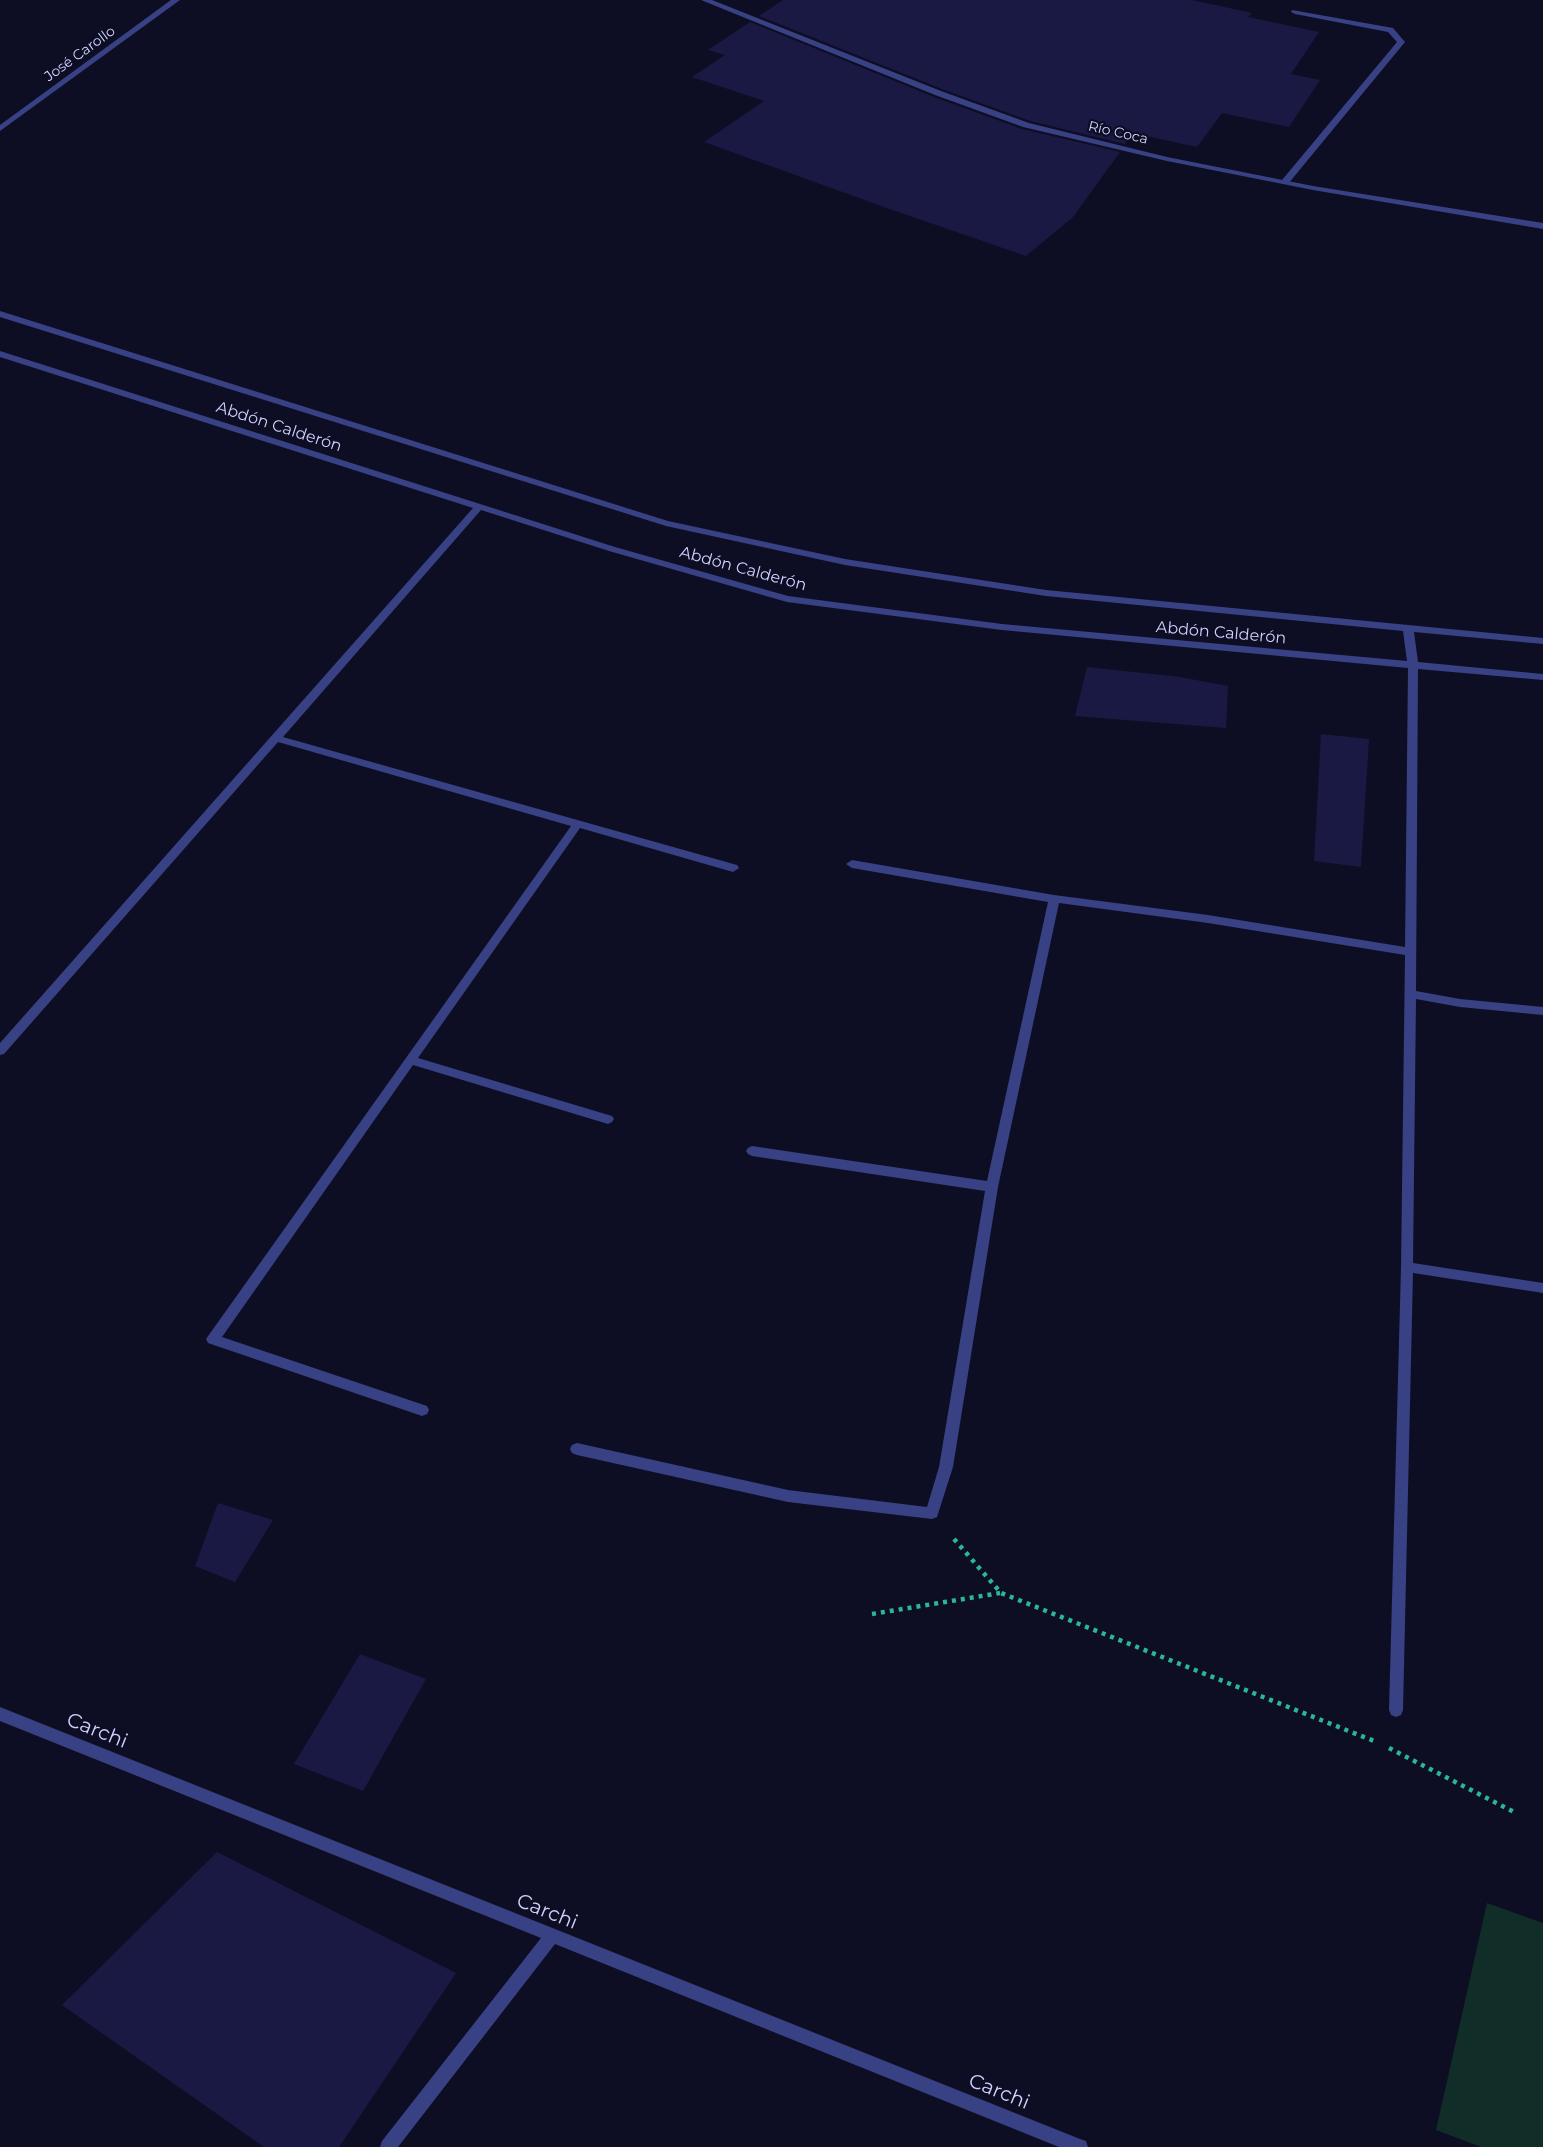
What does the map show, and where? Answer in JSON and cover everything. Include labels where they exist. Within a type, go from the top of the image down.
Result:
[{"type":"street","name":"José Carollo","points":[[0,129],[176,0]]},
{"type":"street","name":"Río Coca","points":[[705,0],[938,93],[1026,125],[1167,159],[1285,182],[1543,226]]},
{"type":"street","points":[[1285,182],[1401,42],[1390,30],[1295,12]]},
{"type":"street","name":"Abdón Calderón","points":[[0,314],[666,523],[845,562],[1046,593],[1543,641]]},
{"type":"street","name":"Abdón Calderón","points":[[0,354],[612,549],[787,599],[1002,627],[1543,677]]},
{"type":"street","points":[[0,1052],[479,507]]},
{"type":"street","points":[[1396,1710],[1407,1267],[1411,952],[1413,666],[1408,628]]},
{"type":"street","points":[[275,738],[733,868]]},
{"type":"street","points":[[422,1410],[213,1339],[577,825]]},
{"type":"street","points":[[852,864],[1054,899],[1208,919],[1411,952]]},
{"type":"street","points":[[578,1449],[788,1496],[933,1513],[946,1467],[992,1187],[1054,899]]},
{"type":"street","points":[[1410,994],[1460,1003],[1543,1011]]},
{"type":"street","points":[[410,1060],[608,1119]]},
{"type":"street","points":[[752,1151],[992,1187]]},
{"type":"street","points":[[1407,1267],[1543,1288]]},
{"type":"street","name":"Carchi","points":[[0,1714],[1080,2147]]},
{"type":"street","points":[[388,2147],[552,1936]]},
{"type":"path","points":[[933,1513],[1001,1593],[1384,1746],[1514,1812]]},
{"type":"path","points":[[872,1614],[1001,1593]]},
{"type":"green space","points":[[1487,1903],[1543,1923],[1543,2147],[1481,2147],[1436,2130]]},
{"type":"building","points":[[783,0],[1192,0],[1252,13],[1248,17],[1319,32],[1291,74],[1320,80],[1289,127],[1222,113],[1197,147],[1133,133],[1125,144],[1030,121],[942,89],[759,16]]},
{"type":"building","points":[[750,22],[934,97],[1022,129],[1120,152],[1073,217],[1026,256],[884,207],[704,142],[764,101],[692,77],[725,55],[708,50]]},
{"type":"building","points":[[1087,667],[1180,677],[1228,686],[1226,728],[1075,716]]},
{"type":"building","points":[[1321,734],[1369,739],[1361,867],[1314,861]]},
{"type":"building","points":[[218,1503],[273,1520],[235,1582],[195,1566]]},
{"type":"building","points":[[360,1654],[426,1679],[363,1791],[294,1764]]},
{"type":"building","points":[[217,1852],[456,1973],[339,2147],[264,2147],[62,2005]]}]
